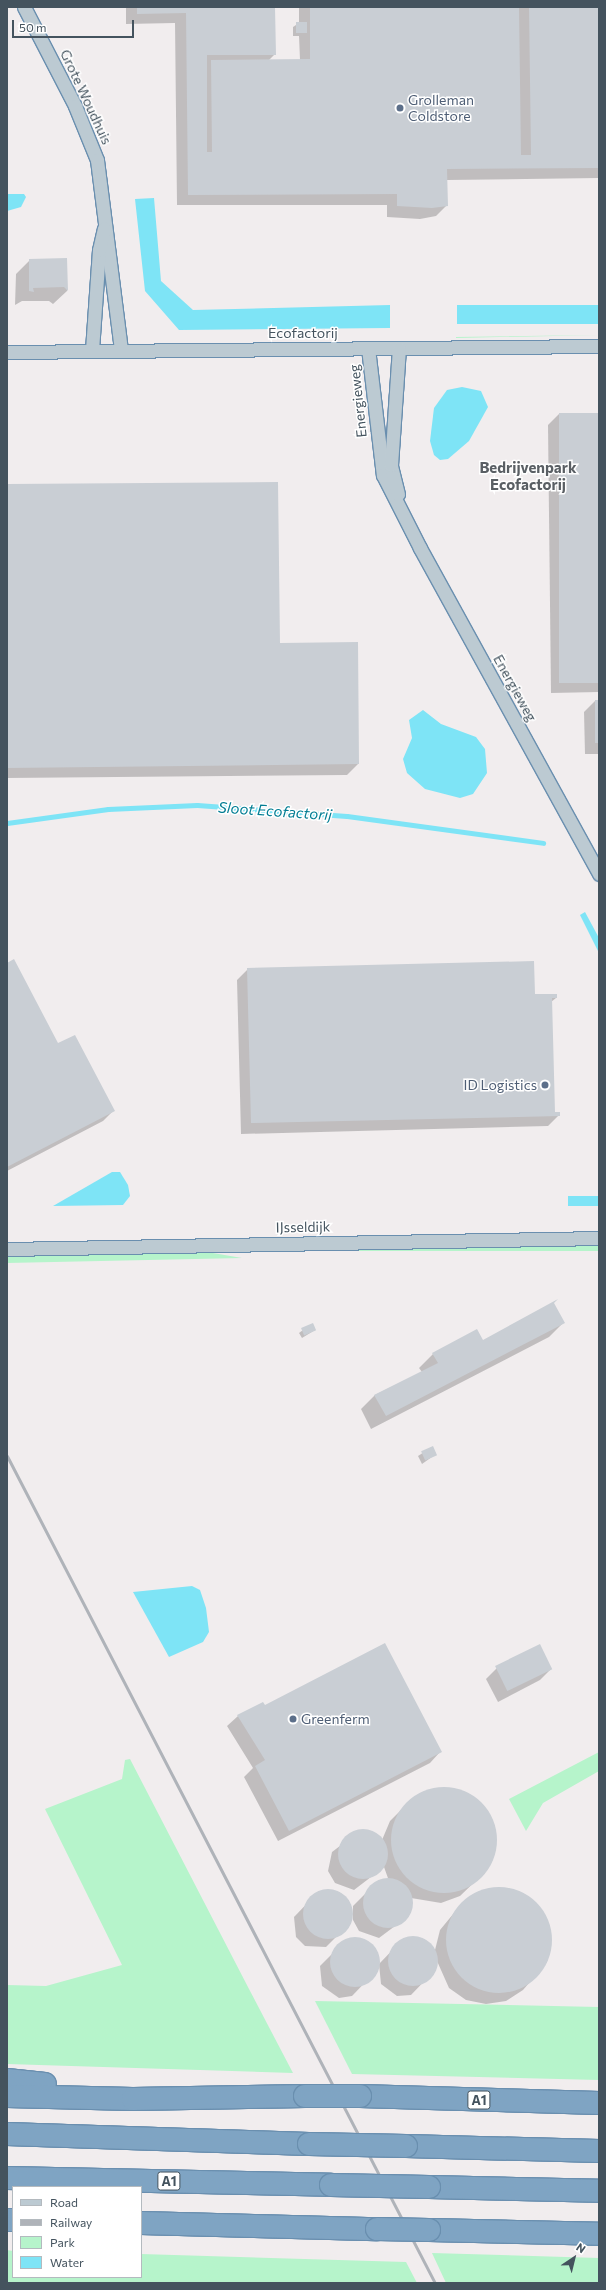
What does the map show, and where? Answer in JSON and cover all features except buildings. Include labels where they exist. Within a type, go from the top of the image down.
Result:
[{"type":"highway","name":"A1","points":[[7,2080],[133,2099]]},
{"type":"highway","name":"A1","points":[[7,2096],[133,2099],[360,2096],[599,2104]]},
{"type":"highway","points":[[7,2134],[309,2144],[599,2150]]},
{"type":"highway","name":"A1","points":[[7,2178],[599,2191]]},
{"type":"highway","points":[[142,2223],[599,2234]]},
{"type":"street","name":"Grote Woudhuis","points":[[24,7],[91,141],[100,178],[104,230],[110,251],[121,350]]},
{"type":"street","name":"Grote Woudhuis","points":[[92,350],[99,250],[104,230]]},
{"type":"street","name":"Ecofactorij","points":[[7,352],[599,346]]},
{"type":"street","name":"Energieweg","points":[[368,348],[383,475],[404,517],[599,874]]},
{"type":"street","name":"Energieweg","points":[[399,349],[392,465],[404,517]]},
{"type":"street","name":"IJsseldijk","points":[[7,1249],[599,1238]]},
{"type":"green space","points":[[599,335],[456,338],[456,337]]},
{"type":"green space","points":[[172,1246],[242,1258],[7,1263],[7,1256]]},
{"type":"green space","points":[[281,1246],[599,1246],[599,1251],[281,1251]]},
{"type":"green space","points":[[599,1752],[599,1771],[543,1803],[526,1831],[509,1799]]},
{"type":"green space","points":[[130,1759],[293,2073],[7,2064],[7,1985],[46,1986],[122,1965],[45,1809],[122,1779],[125,1760]]},
{"type":"green space","points":[[315,2001],[599,2007],[599,2080],[352,2074]]},
{"type":"green space","points":[[7,2250],[12,2251],[12,2278],[142,2278],[142,2254],[406,2262],[417,2283],[7,2283]]},
{"type":"green space","points":[[432,2253],[599,2258],[599,2283],[446,2283]]},
{"type":"water","points":[[7,194],[24,194],[26,197],[21,207],[7,211]]},
{"type":"water","points":[[154,198],[161,281],[193,310],[390,305],[390,328],[179,330],[145,291],[135,199]]},
{"type":"water","points":[[457,305],[599,305],[599,324],[457,324]]},
{"type":"water","points":[[462,387],[481,391],[488,407],[469,441],[448,459],[440,460],[434,455],[430,441],[434,408],[447,390]]},
{"type":"water","points":[[423,710],[441,724],[476,737],[485,749],[487,773],[473,794],[460,798],[425,789],[407,773],[403,759],[412,738],[409,720]]},
{"type":"water","points":[[585,912],[599,938],[599,953],[580,915]]},
{"type":"water","points":[[112,1172],[120,1172],[128,1185],[130,1196],[123,1205],[53,1206]]},
{"type":"water","points":[[568,1196],[599,1196],[599,1206],[568,1206]]},
{"type":"water","points":[[192,1586],[200,1590],[206,1608],[209,1632],[203,1642],[169,1657],[133,1592]]},
{"type":"waterway","name":"Sloot Ecofactorij","points":[[7,823],[108,809],[197,805],[347,816],[543,843]]},
{"type":"railway","points":[[7,1456],[435,2283]]},
{"type":"place","name":"Grolleman Coldstore","points":[[400,108]]},
{"type":"place","name":"ID Logistics","points":[[545,1085]]},
{"type":"place","name":"Greenferm","points":[[293,1719]]},
{"type":"district","name":"Bedrijvenpark Ecofactorij","points":[[528,476]]}]
